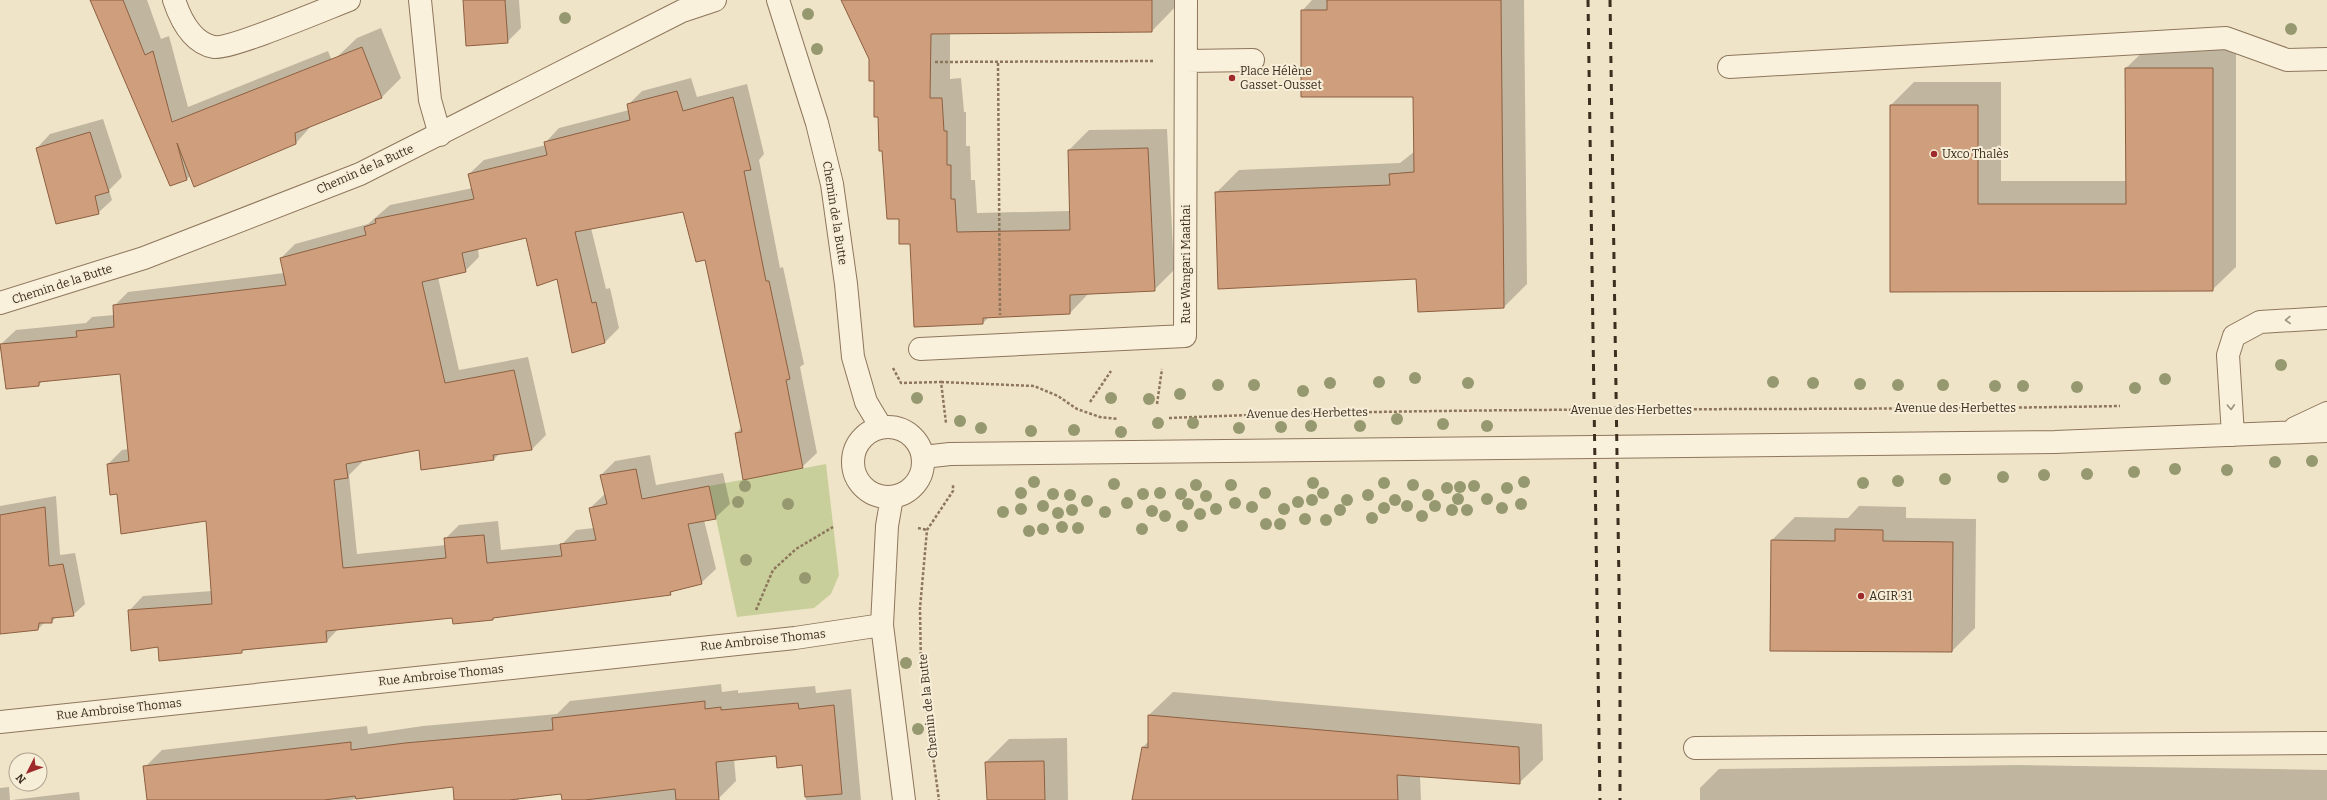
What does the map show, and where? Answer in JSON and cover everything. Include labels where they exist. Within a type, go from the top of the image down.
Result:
[{"type":"street","points":[[174,0],[180,16],[195,37],[214,47],[235,43],[349,0]]},
{"type":"street","points":[[420,0],[430,100],[440,135]]},
{"type":"street","name":"Chemin de la Butte","points":[[0,303],[144,258],[360,174],[440,135],[678,6],[715,0]]},
{"type":"street","name":"Chemin de la Butte","points":[[778,0],[817,123],[832,184],[846,284],[853,357],[866,402],[881,427]]},
{"type":"street","name":"Rue Wangari Maathai","points":[[920,349],[1185,336],[1186,0]]},
{"type":"street","points":[[1729,67],[2226,38],[2287,60],[2327,59]]},
{"type":"street","points":[[1187,61],[1253,60]]},
{"type":"street","points":[[2233,435],[2228,355],[2234,336],[2260,322],[2327,318]]},
{"type":"street","points":[[2288,431],[2327,413]]},
{"type":"street","points":[[881,427],[896,428],[905,431],[919,445],[923,457],[922,470],[916,483],[905,493],[892,497],[878,496],[866,489],[855,474],[853,466],[856,448],[862,438],[881,427]]},
{"type":"street","points":[[923,457],[950,454],[2055,442],[2233,435],[2288,431],[2327,431]]},
{"type":"street","points":[[892,497],[887,526],[882,625],[904,800]]},
{"type":"street","name":"Rue Ambroise Thomas","points":[[0,722],[750,641],[794,638],[882,625]]},
{"type":"street","points":[[1695,748],[2327,743]]},
{"type":"path","points":[[935,62],[998,63],[1187,61]]},
{"type":"path","points":[[998,63],[1000,345]]},
{"type":"path","points":[[942,382],[1034,386],[1058,396],[1077,409],[1100,418],[1123,419]]},
{"type":"path","name":"Avenue des Herbettes","points":[[1161,418],[1516,409],[1849,409],[2124,406]]},
{"type":"path","name":"Chemin de la Butte","points":[[922,678],[920,608],[927,530],[953,492],[952,484]]},
{"type":"path","points":[[750,641],[753,616],[773,570],[796,549],[833,527]]},
{"type":"path","name":"Chemin de la Butte","points":[[926,701],[939,800]]},
{"type":"green space","points":[[826,464],[839,575],[831,594],[814,608],[737,617],[709,486]]},
{"type":"building","points":[[90,0],[123,0],[145,55],[153,51],[172,122],[362,47],[382,98],[295,133],[296,144],[194,187],[177,143],[187,180],[170,186]]},
{"type":"building","points":[[463,0],[505,0],[508,43],[466,46]]},
{"type":"building","points":[[841,0],[1152,0],[1152,32],[931,34],[930,98],[942,98],[944,131],[947,131],[947,165],[951,165],[951,199],[955,199],[957,232],[1070,230],[1068,150],[1148,148],[1155,291],[1070,295],[1070,314],[983,318],[983,324],[914,327],[910,244],[899,244],[899,219],[887,219],[882,151],[879,151],[878,117],[874,117],[874,81],[869,81],[869,59]]},
{"type":"building","points":[[1327,0],[1501,0],[1504,308],[1418,312],[1416,279],[1218,289],[1215,192],[1390,185],[1389,174],[1414,172],[1413,97],[1301,97],[1301,10],[1327,10]]},
{"type":"building","name":"Uxco Thalès","points":[[2125,68],[2213,68],[2213,291],[1890,292],[1890,105],[1978,105],[1978,204],[2126,204]]},
{"type":"building","points":[[677,91],[683,111],[733,97],[751,170],[744,171],[766,281],[769,281],[790,379],[786,380],[803,468],[743,480],[735,433],[742,432],[705,260],[696,262],[683,212],[575,232],[592,303],[596,302],[605,343],[572,353],[557,279],[537,286],[526,238],[462,253],[466,272],[422,282],[445,383],[514,370],[532,450],[493,455],[494,460],[421,470],[419,450],[346,464],[348,478],[334,480],[343,568],[446,558],[444,538],[484,535],[487,563],[562,556],[560,544],[596,540],[589,508],[607,504],[600,475],[636,469],[642,499],[709,486],[716,519],[688,524],[702,584],[670,592],[671,595],[493,618],[493,620],[453,624],[452,618],[326,631],[327,642],[242,650],[242,653],[159,661],[158,647],[131,651],[128,610],[212,604],[206,521],[121,534],[117,494],[110,495],[107,464],[129,461],[120,374],[39,382],[39,386],[6,389],[0,344],[77,337],[76,331],[114,327],[113,305],[286,285],[280,258],[366,235],[364,227],[376,223],[375,219],[474,199],[468,174],[547,155],[544,142],[630,120],[627,104]]},
{"type":"building","points":[[90,132],[109,192],[95,196],[99,214],[56,224],[36,148]]},
{"type":"building","points":[[45,507],[49,566],[63,564],[74,616],[52,618],[52,623],[39,623],[38,630],[0,634],[0,515]]},
{"type":"building","name":"AGIR 31","points":[[1835,529],[1883,530],[1883,541],[1953,542],[1952,652],[1770,651],[1771,540],[1835,541]]},
{"type":"building","points":[[705,701],[705,709],[721,707],[721,710],[798,703],[799,709],[834,705],[842,794],[805,797],[802,765],[777,768],[776,756],[716,762],[719,800],[676,800],[675,789],[585,800],[562,800],[561,794],[509,800],[454,800],[453,787],[356,799],[355,796],[324,800],[147,800],[143,766],[351,742],[351,750],[405,743],[553,730],[552,718]]},
{"type":"building","points":[[1148,715],[1519,747],[1520,784],[1397,775],[1398,800],[1132,800],[1142,747],[1148,748]]},
{"type":"building","points":[[1044,761],[1045,800],[987,800],[985,762]]},
{"type":"railway","points":[[1588,0],[1600,800]]},
{"type":"railway","points":[[1610,0],[1620,649],[1620,800]]},
{"type":"place","name":"Place Hélène Gasset-Ousset","points":[[1232,78]]},
{"type":"place","name":"Uxco Thalès","points":[[1934,154]]},
{"type":"place","name":"AGIR 31","points":[[1861,596]]}]
